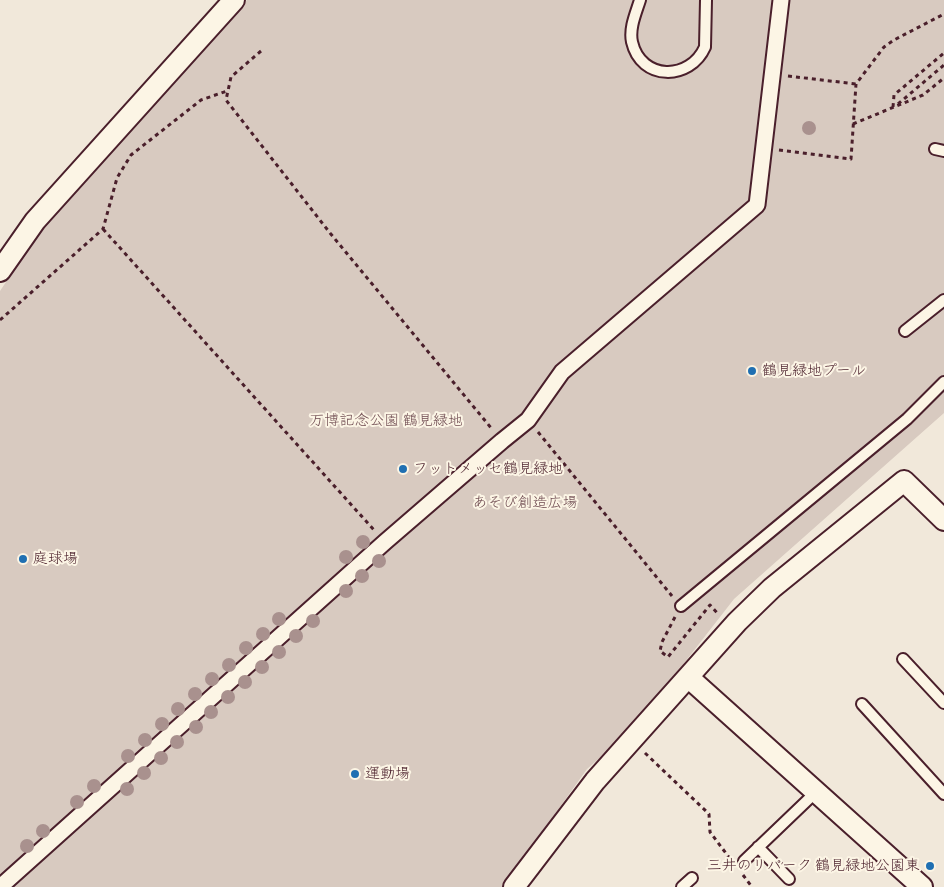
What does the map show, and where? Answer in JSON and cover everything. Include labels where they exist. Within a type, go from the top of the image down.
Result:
[{"type":"street","points":[[3,261],[35,220],[234,0]]},
{"type":"street","points":[[0,887],[385,542],[528,420],[562,372],[757,205],[781,0]]},
{"type":"street","points":[[518,885],[595,781],[737,622],[772,588],[904,481],[944,520]]},
{"type":"street","points":[[688,677],[922,887]]},
{"type":"lane","points":[[640,0],[632,28],[632,43],[635,50],[644,63],[650,67],[663,72],[671,72],[686,69],[698,60],[702,54],[705,47],[706,0]]},
{"type":"lane","points":[[905,331],[944,300]]},
{"type":"lane","points":[[680,606],[907,420],[944,382]]},
{"type":"lane","points":[[903,659],[944,703]]},
{"type":"lane","points":[[862,704],[944,794]]},
{"type":"lane","points":[[739,862],[758,847],[816,792]]},
{"type":"lane","points":[[758,847],[789,880]]},
{"type":"lane","points":[[682,887],[692,878]]},
{"type":"path","points":[[798,152],[851,159],[856,84],[884,47],[944,14]]},
{"type":"path","points":[[261,50],[231,77],[226,100],[330,233],[502,441]]},
{"type":"path","points":[[893,107],[894,95],[944,53]]},
{"type":"path","points":[[893,107],[944,65]]},
{"type":"path","points":[[805,78],[856,84]]},
{"type":"path","points":[[853,124],[923,95],[944,78]]},
{"type":"path","points":[[0,320],[103,229],[117,178],[131,154],[201,100],[228,91]]},
{"type":"path","points":[[103,229],[385,542]]},
{"type":"path","points":[[528,420],[680,606],[662,642],[660,651],[668,657],[710,605],[720,617]]},
{"type":"path","points":[[632,740],[708,814],[710,832],[739,862]]},
{"type":"path","points":[[740,871],[752,887]]},
{"type":"green space","name":"万博記念公園 鶴見緑地","points":[[247,0],[944,0],[944,413],[734,599],[632,730],[587,769],[503,887],[0,887],[0,291],[42,228]]},
{"type":"place","name":"鶴見緑地プール","points":[[752,371]]},
{"type":"place","name":"フットメッセ鶴見緑地","points":[[403,469]]},
{"type":"place","name":"庭球場","points":[[23,559]]},
{"type":"place","name":"運動場","points":[[355,774]]},
{"type":"place","name":"三井のリパーク 鶴見緑地公園東","points":[[930,866]]},
{"type":"park label","name":"あそび創造広場","points":[[525,503]]}]
